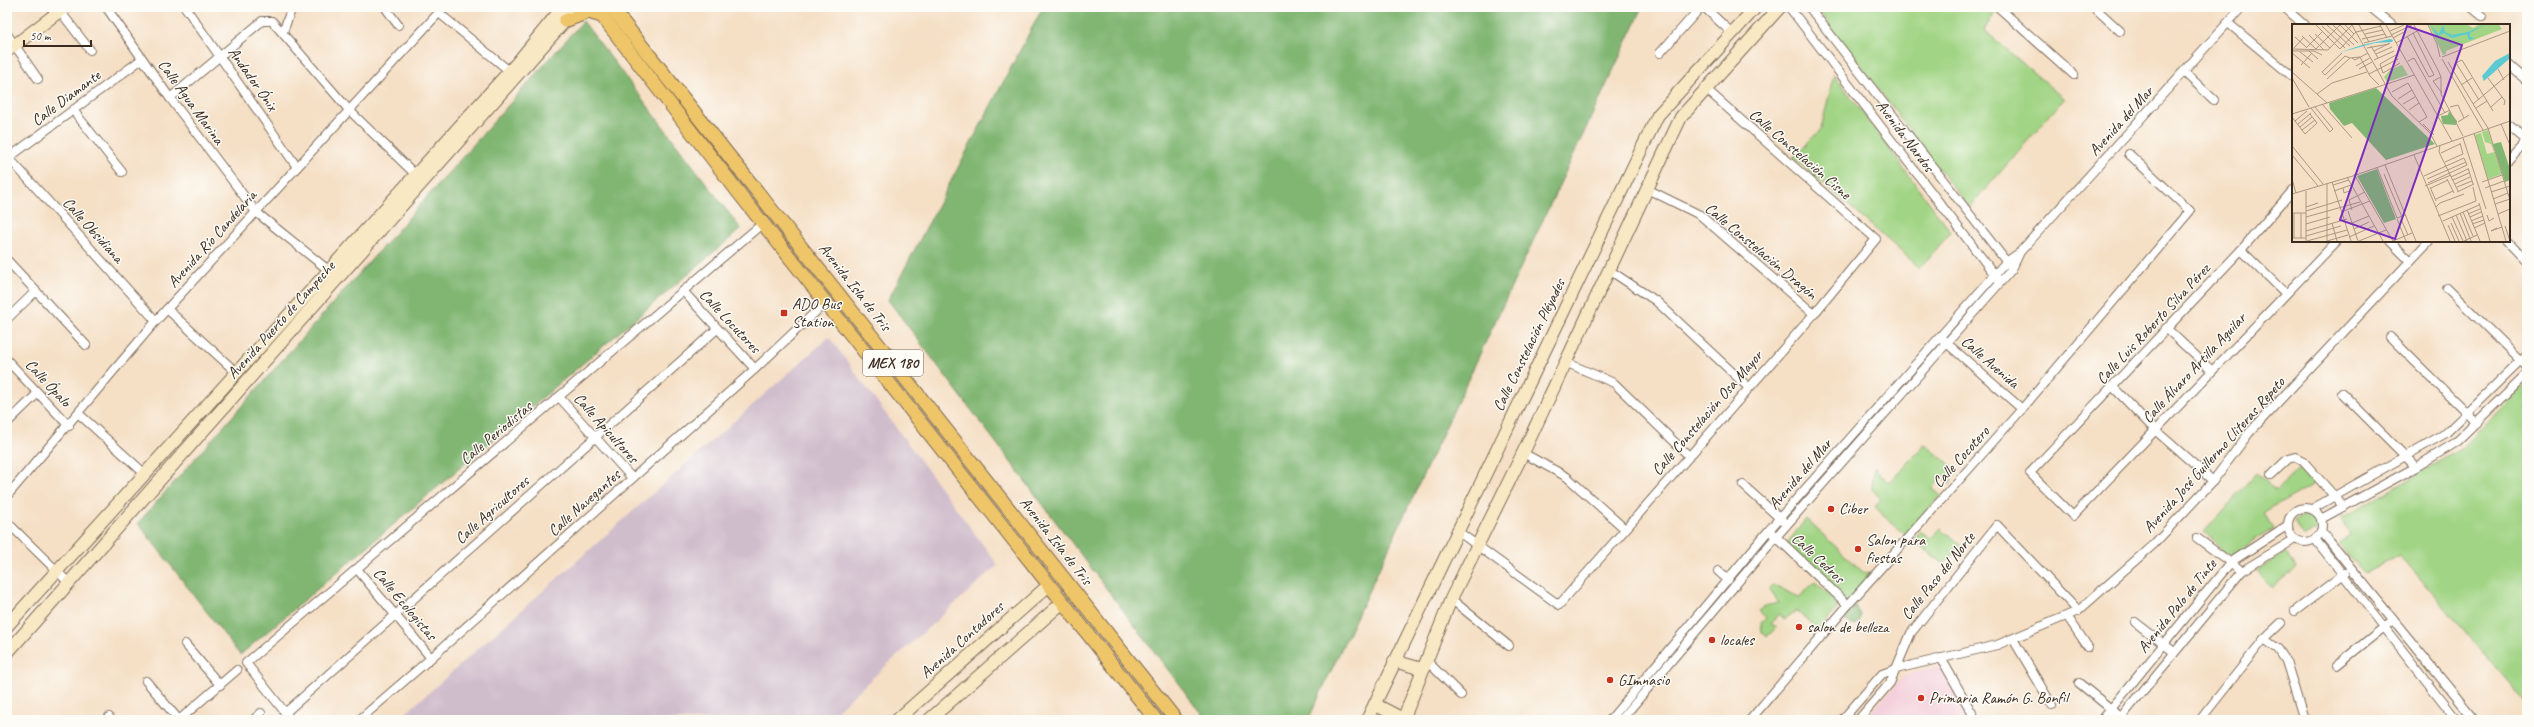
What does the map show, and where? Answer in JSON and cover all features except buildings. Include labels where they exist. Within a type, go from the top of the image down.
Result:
[{"type":"main road","name":"Avenida Puerto de Campeche","points":[[513,74],[563,7]]},
{"type":"main road","name":"Avenida Puerto de Campeche","points":[[7,654],[339,278],[420,178],[513,74],[565,22],[577,7]]},
{"type":"main road","name":"Calle Constelación Pléyades","points":[[1367,720],[1376,704],[1394,661],[1456,530],[1658,115],[1756,7]]},
{"type":"main road","points":[[1376,704],[1403,720],[1451,599],[1523,453],[1681,117],[1780,7]]},
{"type":"main road","points":[[11,48],[63,9]]},
{"type":"main road","points":[[565,22],[588,12],[603,10]]},
{"type":"main road","name":"Avenida Isla de Tris","points":[[603,10],[763,223],[1156,720]]},
{"type":"main road","name":"Avenida Isla de Tris","points":[[603,10],[1176,720]]},
{"type":"main road","points":[[1666,106],[1681,117]]},
{"type":"main road","name":"Avenida Puerto de Campeche","points":[[7,626],[328,270],[420,178]]},
{"type":"main road","name":"Avenida Contadores","points":[[897,720],[1049,585]]},
{"type":"main road","points":[[929,720],[1063,602]]},
{"type":"main road","points":[[1394,661],[1424,664]]},
{"type":"street","name":"Calle Agua Marina","points":[[106,7],[170,98],[256,212],[339,278]]},
{"type":"street","name":"Andador Ónix","points":[[185,7],[297,167]]},
{"type":"street","points":[[283,32],[292,7]]},
{"type":"street","points":[[385,7],[398,25]]},
{"type":"street","points":[[1660,53],[1702,7],[1732,33]]},
{"type":"street","name":"Avenida Nardos","points":[[1789,7],[1997,279]]},
{"type":"street","name":"Avenida Nardos","points":[[1809,7],[2012,269]]},
{"type":"street","points":[[1998,7],[2074,75]]},
{"type":"street","points":[[2094,7],[2120,31]]},
{"type":"street","name":"Avenida del Mar","points":[[1621,720],[1776,537],[1946,343],[1997,279],[2006,262],[2019,253],[2242,7]]},
{"type":"street","points":[[2284,7],[2303,24]]},
{"type":"street","points":[[2370,7],[2391,24]]},
{"type":"street","points":[[2471,7],[2482,16]]},
{"type":"street","points":[[63,9],[90,50]]},
{"type":"street","points":[[441,10],[513,74]]},
{"type":"street","name":"Avenida Río Candelaria","points":[[7,496],[69,426],[156,321],[441,10]]},
{"type":"street","points":[[170,98],[262,21],[267,19],[272,21],[283,32],[349,110],[420,178]]},
{"type":"street","points":[[2228,23],[2292,76]]},
{"type":"street","points":[[7,34],[11,48],[38,79]]},
{"type":"street","name":"Calle Diamante","points":[[8,158],[142,59]]},
{"type":"street","points":[[2510,66],[2527,81]]},
{"type":"street","points":[[2184,72],[2214,100]]},
{"type":"street","name":"Calle Constelación Cisne","points":[[1706,89],[1876,239]]},
{"type":"street","points":[[73,110],[122,172]]},
{"type":"street","points":[[2510,126],[2527,140],[2510,158]]},
{"type":"street","name":"Calle Cocotero","points":[[1750,720],[1848,605],[2022,409],[2190,211],[2129,154]]},
{"type":"street","name":"Calle Obsidiana","points":[[8,158],[156,321]]},
{"type":"street","name":"Calle Constelación Dragón","points":[[1647,189],[1700,215],[1814,314]]},
{"type":"street","name":"Calle Luis Roberto Silva Pérez","points":[[2073,516],[2030,473],[2113,387],[2166,328],[2242,250],[2292,191]]},
{"type":"street","name":"Calle Periodistas","points":[[285,713],[246,663],[763,223]]},
{"type":"street","name":"Calle Constelación Osa Mayor","points":[[1478,545],[1559,605],[1748,387],[1814,314],[1876,239]]},
{"type":"street","name":"Calle Álvaro Artilla Aguilar","points":[[2073,516],[2211,370],[2336,242]]},
{"type":"street","points":[[2391,242],[2410,261]]},
{"type":"street","name":"Avenida José Guillermo Lliteras Repeto","points":[[1842,720],[1882,674],[1896,669],[1997,645],[2078,611],[2154,544],[2213,481],[2249,433],[2428,242]]},
{"type":"street","points":[[2508,242],[2527,262]]},
{"type":"street","points":[[2242,250],[2285,293]]},
{"type":"street","name":"Avenida del Mar","points":[[1610,720],[1780,518],[1938,336],[1997,279],[2012,269],[2019,253]]},
{"type":"street","points":[[7,260],[86,345]]},
{"type":"street","points":[[1609,270],[1656,301],[1748,387]]},
{"type":"street","points":[[2447,288],[2527,367]]},
{"type":"street","points":[[7,320],[36,291]]},
{"type":"street","name":"Calle Locutores","points":[[683,291],[756,369]]},
{"type":"street","name":"Calle Navegantes","points":[[359,720],[432,658],[756,369],[826,302]]},
{"type":"street","points":[[167,310],[236,372]]},
{"type":"street","points":[[2166,328],[2211,370]]},
{"type":"street","name":"Calle Agricultores","points":[[285,713],[717,329]]},
{"type":"street","name":"Calle Avenida","points":[[1938,336],[2022,409]]},
{"type":"street","points":[[2390,337],[2477,423]]},
{"type":"street","points":[[2312,509],[2321,519],[2321,531],[2315,539],[2309,542],[2296,539],[2290,533],[2288,525],[2289,520],[2296,511],[2306,508],[2312,509],[2407,457],[2446,432],[2527,354]]},
{"type":"street","name":"Calle Ópalo","points":[[7,360],[69,426]]},
{"type":"street","points":[[1565,362],[1614,383],[1688,456]]},
{"type":"street","points":[[2321,519],[2416,467],[2455,443],[2527,373]]},
{"type":"street","points":[[2113,387],[2155,430],[2213,481]]},
{"type":"street","points":[[7,423],[38,393]]},
{"type":"street","points":[[2342,393],[2416,467]]},
{"type":"street","name":"Calle Apicultores","points":[[559,397],[632,478]]},
{"type":"street","points":[[79,414],[144,473]]},
{"type":"street","points":[[1523,453],[1567,477],[1624,529]]},
{"type":"street","points":[[2271,475],[2288,459],[2295,457],[2303,461],[2336,496],[2344,507]]},
{"type":"street","points":[[1743,485],[1787,525]]},
{"type":"street","points":[[7,522],[70,583]]},
{"type":"street","name":"Calle Paso del Norte","points":[[1858,720],[1890,683],[1911,633],[1997,525],[2078,611]]},
{"type":"street","name":"Avenida Palo de Tinte","points":[[2102,720],[2231,562],[2288,525]]},
{"type":"street","points":[[1456,530],[1478,545]]},
{"type":"street","name":"Calle Cedros","points":[[1770,530],[1848,605]]},
{"type":"street","points":[[2321,531],[2350,569],[2475,720]]},
{"type":"street","points":[[2197,538],[2242,571]]},
{"type":"street","name":"Avenida Palo de Tinte","points":[[2120,718],[2242,571],[2296,539]]},
{"type":"street","points":[[2315,539],[2342,576],[2457,720]]},
{"type":"street","name":"Calle Ecologistas","points":[[357,568],[432,658]]},
{"type":"street","points":[[2295,611],[2350,569]]},
{"type":"street","points":[[1718,571],[1728,580]]},
{"type":"street","points":[[1451,599],[1509,646]]},
{"type":"street","points":[[2067,616],[2088,647]]},
{"type":"street","points":[[2337,665],[2393,620]]},
{"type":"street","points":[[2135,622],[2174,652]]},
{"type":"street","points":[[2200,720],[2264,639],[2281,623]]},
{"type":"street","points":[[2013,639],[2052,705]]},
{"type":"street","points":[[2264,639],[2278,649],[2286,661],[2304,720]]},
{"type":"street","points":[[185,644],[220,685]]},
{"type":"street","points":[[1941,658],[1976,720]]},
{"type":"street","points":[[1424,664],[1462,695]]},
{"type":"street","points":[[146,681],[179,720],[237,670]]},
{"type":"street","points":[[2079,683],[2120,718]]},
{"type":"street","points":[[1849,712],[1858,720]]},
{"type":"street","points":[[253,720],[261,713]]},
{"type":"street","points":[[285,713],[291,720]]},
{"type":"shaded area","points":[[829,337],[998,565],[826,720],[398,720]]},
{"type":"shaded area","name":"Primaria Ramón G. Bonfil","points":[[1940,666],[1971,720],[1864,720],[1904,676]]},
{"type":"green space","points":[[1043,7],[1643,7],[1308,720],[1206,720],[888,300]]},
{"type":"green space","points":[[1816,7],[1989,7],[1995,12],[1984,30],[2064,99],[1969,208]]},
{"type":"green space","points":[[583,21],[741,229],[240,655],[138,523]]},
{"type":"green space","points":[[1834,74],[1951,232],[1920,268],[1793,157],[1821,129]]},
{"type":"green space","points":[[2527,382],[2527,704],[2400,555],[2365,574],[2339,543],[2350,536],[2341,519],[2462,448]]},
{"type":"green space","points":[[1925,444],[1956,470],[1951,484],[1942,478],[1932,488],[1941,496],[1905,535],[1875,507],[1881,499],[1872,489],[1874,467],[1889,483]]},
{"type":"green space","points":[[2298,468],[2314,484],[2264,513],[2273,529],[2230,556],[2204,532],[2257,473],[2276,491]]},
{"type":"green space","points":[[2309,512],[2319,528],[2303,537],[2294,521]]},
{"type":"green space","points":[[1806,519],[1863,572],[1873,575],[1848,605],[1785,546]]},
{"type":"green space","points":[[1941,528],[1962,547],[1944,564],[1914,541],[1920,532],[1931,538]]},
{"type":"green space","points":[[2287,552],[2296,568],[2271,588],[2257,570]]},
{"type":"green space","points":[[1815,582],[1841,604],[1819,630],[1796,611],[1785,619],[1778,614],[1771,624],[1777,627],[1767,637],[1762,632],[1761,623],[1766,618],[1759,611],[1764,606],[1779,603],[1769,589],[1773,585],[1799,597]]},
{"type":"green space","points":[[1855,605],[1861,615],[1860,620],[1856,625],[1845,621],[1847,613],[1853,610]]},
{"type":"place","name":"ADO Bus Station","points":[[784,313]]},
{"type":"place","name":"Ciber","points":[[1831,509]]},
{"type":"place","name":"Salon para fiestas","points":[[1858,549]]},
{"type":"place","name":"salon de belleza","points":[[1799,627]]},
{"type":"place","name":"locales","points":[[1712,640]]},
{"type":"place","name":"GImnasio","points":[[1610,680]]},
{"type":"place","name":"Primaria Ramón G. Bonfil","points":[[1921,698]]}]
